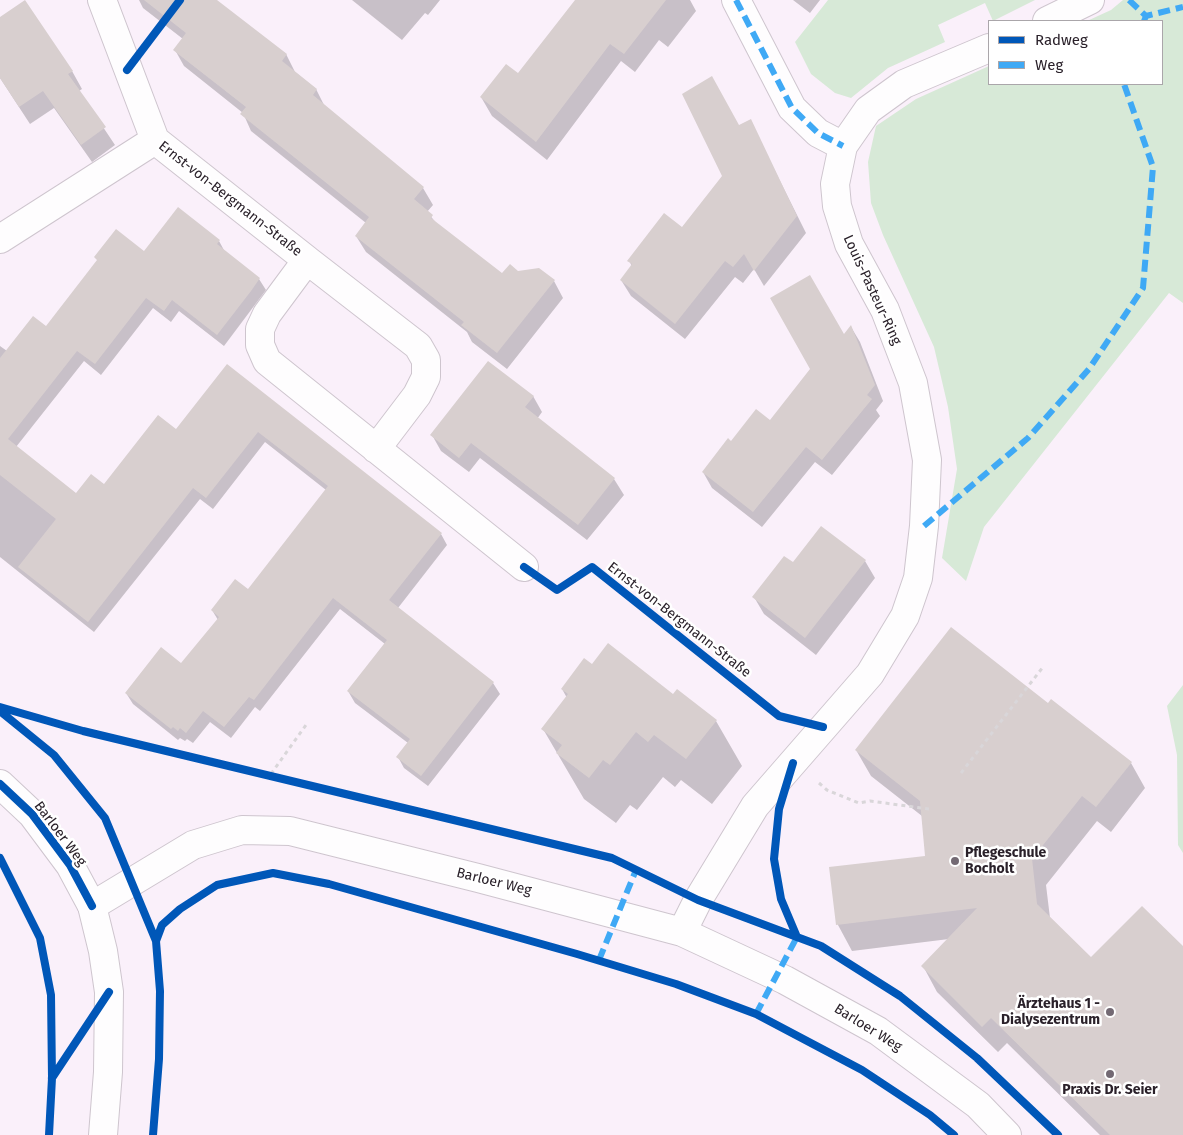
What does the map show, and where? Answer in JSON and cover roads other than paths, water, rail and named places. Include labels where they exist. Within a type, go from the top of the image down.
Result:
[{"type":"street","points":[[102,0],[155,140]]},
{"type":"street","points":[[736,0],[792,108],[818,132],[843,146],[868,110],[904,84],[988,48]]},
{"type":"street","points":[[1049,20],[1090,0]]},
{"type":"street","name":"Ernst-von-Bergmann-Straße","points":[[0,239],[155,140],[418,346],[426,360],[426,377],[417,395],[376,449]]},
{"type":"street","name":"Louis-Pasteur-Ring","points":[[682,932],[698,900],[755,806],[870,674],[905,616],[918,578],[924,526],[927,460],[913,383],[885,310],[849,244],[837,206],[836,184],[843,146]]},
{"type":"street","name":"Ernst-von-Bergmann-Straße","points":[[307,260],[267,314],[260,329],[260,345],[267,361],[524,567]]},
{"type":"street","name":"Barloer Weg","points":[[0,784],[32,814],[70,864],[92,906],[193,845],[242,830],[290,831],[478,878],[682,932],[785,980],[878,1031],[978,1105],[1007,1135]]},
{"type":"street","points":[[92,906],[103,951],[109,992],[108,1072],[103,1135]]},
{"type":"place","name":"Pflegeschule Bocholt","points":[[955,861]]},
{"type":"place","name":"Ärztehaus 1 - Dialysezentrum","points":[[1110,1012]]},
{"type":"place","name":"Praxis Dr. Seier","points":[[1110,1074]]}]
